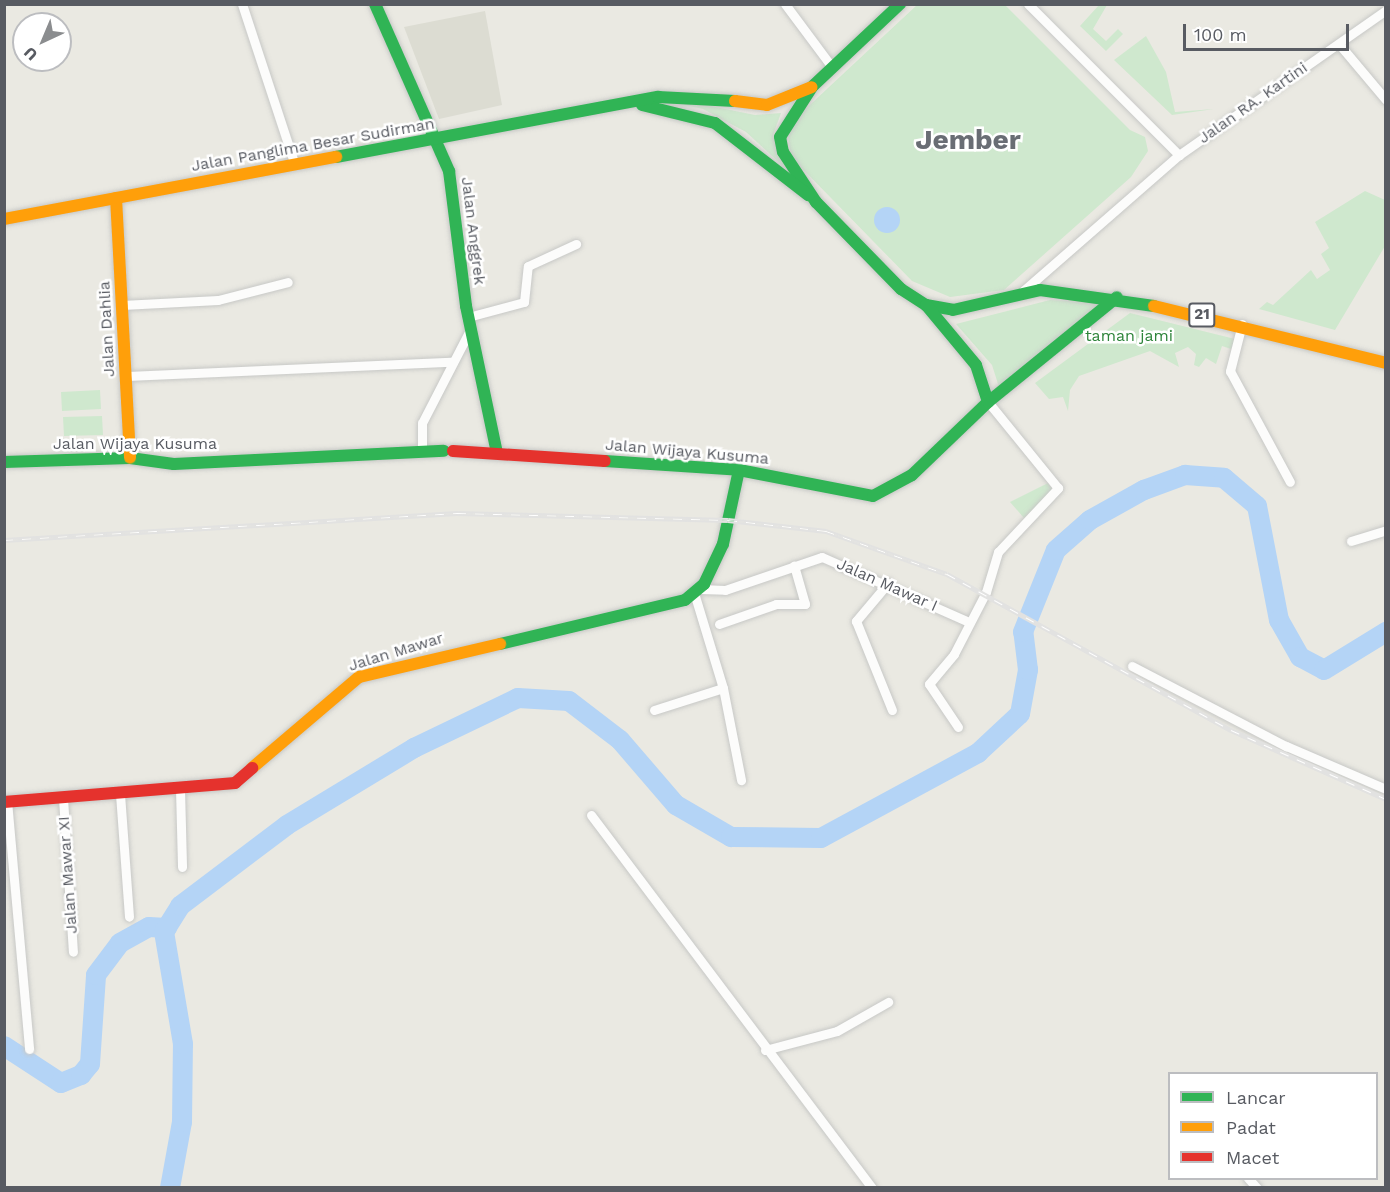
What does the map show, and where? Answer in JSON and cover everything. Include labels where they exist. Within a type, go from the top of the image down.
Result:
[{"type":"main road","name":"Jalan Anggrek","points":[[375,4],[437,139],[449,171],[469,322],[497,453]]},
{"type":"main road","name":"21","points":[[900,4],[812,87],[780,137],[783,152],[816,202],[882,272],[926,305],[964,310],[1046,290],[1117,297],[1242,324],[1386,363]]},
{"type":"main road","name":"Jalan Panglima Besar Sudirman","points":[[4,219],[627,103],[692,95],[767,105],[812,87]]},
{"type":"main road","name":"Jalan Panglima Besar Sudirman","points":[[627,103],[676,109],[715,123],[816,202]]},
{"type":"main road","name":"Jalan Dahlia","points":[[116,198],[130,458]]},
{"type":"main road","name":"Jalan Wijaya Kusuma","points":[[4,462],[130,458],[174,464],[422,450],[739,470],[859,496],[886,493],[912,475],[988,402],[1117,297]]},
{"type":"main road","points":[[926,305],[976,365],[986,383],[988,402]]},
{"type":"main road","points":[[698,592],[723,544],[739,470]]},
{"type":"main road","name":"Jalan Mawar","points":[[6,802],[235,783],[255,770],[306,718],[359,677],[698,592]]},
{"type":"street","points":[[242,4],[295,165]]},
{"type":"street","points":[[785,4],[832,67]]},
{"type":"street","points":[[1028,4],[1179,155]]},
{"type":"street","name":"Jalan RA. Kartini","points":[[1016,297],[1179,155],[1386,10]]},
{"type":"street","points":[[1339,44],[1386,100]]},
{"type":"street","points":[[422,450],[422,423],[469,322],[524,302],[528,266],[576,244]]},
{"type":"street","points":[[122,305],[218,300],[288,282]]},
{"type":"street","points":[[1242,324],[1230,371],[1290,482]]},
{"type":"street","points":[[126,376],[452,362]]},
{"type":"street","points":[[958,727],[929,686],[954,654],[994,574],[998,552],[1058,488],[988,402]]},
{"type":"street","points":[[1352,541],[1386,530]]},
{"type":"street","name":"Jalan Mawar I","points":[[698,592],[725,590],[822,556],[888,583],[969,622]]},
{"type":"street","points":[[719,624],[776,604],[805,604],[794,566]]},
{"type":"street","points":[[888,583],[856,621],[892,710]]},
{"type":"street","points":[[698,592],[723,688],[741,780]]},
{"type":"street","points":[[1132,666],[1286,746],[1386,789]]},
{"type":"street","points":[[654,710],[723,688]]},
{"type":"street","points":[[180,789],[182,867]]},
{"type":"street","points":[[120,794],[129,917]]},
{"type":"street","name":"Jalan Mawar XI","points":[[63,798],[73,952]]},
{"type":"street","points":[[6,802],[29,1049]]},
{"type":"street","points":[[591,815],[765,1050],[872,1188]]},
{"type":"street","points":[[765,1050],[837,1031],[888,1002]]},
{"type":"shaded area","points":[[485,11],[502,105],[439,119],[404,27]]},
{"type":"green space","points":[[1004,4],[1130,130],[1145,137],[1148,151],[1131,177],[1004,290],[950,297],[912,281],[791,157],[788,134],[798,116],[917,5]]},
{"type":"green space","points":[[1099,5],[1107,5],[1093,29],[1106,41],[1118,29],[1123,34],[1106,51],[1080,26]]},
{"type":"green space","points":[[1146,36],[1166,72],[1175,112],[1214,109],[1172,115],[1114,60]]},
{"type":"green space","points":[[681,100],[755,115],[781,113],[773,135],[784,167],[746,132],[703,109],[672,102]]},
{"type":"green space","points":[[1365,191],[1385,200],[1385,246],[1335,330],[1259,309],[1267,302],[1273,305],[1311,270],[1317,279],[1330,270],[1321,254],[1329,248],[1315,222]]},
{"type":"green space","points":[[1050,300],[1103,303],[999,387],[992,365],[956,324]]},
{"type":"green space","name":"taman jami","points":[[1130,313],[1235,339],[1231,349],[1222,346],[1216,364],[1206,358],[1199,367],[1194,365],[1196,354],[1188,347],[1175,353],[1179,367],[1150,351],[1079,376],[1070,390],[1068,411],[1063,397],[1049,399],[1035,383]]},
{"type":"green space","points":[[100,390],[101,409],[62,411],[61,392]]},
{"type":"green space","points":[[102,416],[103,435],[64,436],[63,417]]},
{"type":"green space","points":[[1048,483],[1053,491],[1024,518],[1010,502]]},
{"type":"water","points":[[887,207],[896,211],[900,220],[896,229],[887,233],[878,229],[874,220],[878,211]]},
{"type":"waterway","points":[[170,1188],[182,1122],[183,1044],[164,932],[180,906],[287,825],[414,748],[518,698],[569,701],[620,740],[676,805],[731,837],[821,838],[978,753],[1020,714],[1028,670],[1023,632],[1056,550],[1090,520],[1144,490],[1185,475],[1224,478],[1257,506],[1279,620],[1300,657],[1324,670],[1386,632]]},
{"type":"waterway","points":[[4,1046],[61,1083],[81,1075],[90,1064],[96,975],[120,943],[149,927],[167,928]]},
{"type":"railway","points":[[4,540],[457,513],[728,520],[826,531],[947,574],[1231,730],[1386,799]]},
{"type":"traffic: fast","points":[[375,4],[449,171],[466,306],[497,453]]},
{"type":"traffic: fast","points":[[900,4],[812,87],[780,137],[783,152],[816,202],[901,289],[926,305],[953,310],[1040,290],[1154,306]]},
{"type":"traffic: fast","points":[[336,157],[658,97],[735,101]]},
{"type":"traffic: fast","points":[[642,105],[715,123],[808,195]]},
{"type":"traffic: fast","points":[[605,461],[739,470],[873,496],[912,475],[988,402],[1117,297]]},
{"type":"traffic: fast","points":[[926,305],[976,365],[988,402]]},
{"type":"traffic: fast","points":[[4,462],[130,458],[174,464],[444,451]]},
{"type":"traffic: fast","points":[[500,644],[685,600],[704,584],[723,544],[739,470]]},
{"type":"traffic: slow","points":[[735,101],[767,105],[812,87]]},
{"type":"traffic: slow","points":[[4,219],[336,157]]},
{"type":"traffic: slow","points":[[116,198],[130,458]]},
{"type":"traffic: slow","points":[[1154,306],[1386,363]]},
{"type":"traffic: slow","points":[[252,768],[359,677],[500,644]]},
{"type":"traffic: jam","points":[[453,451],[605,461]]},
{"type":"traffic: jam","points":[[4,802],[235,783],[252,768]]},
{"type":"district","name":"Jember","points":[[968,140]]}]
